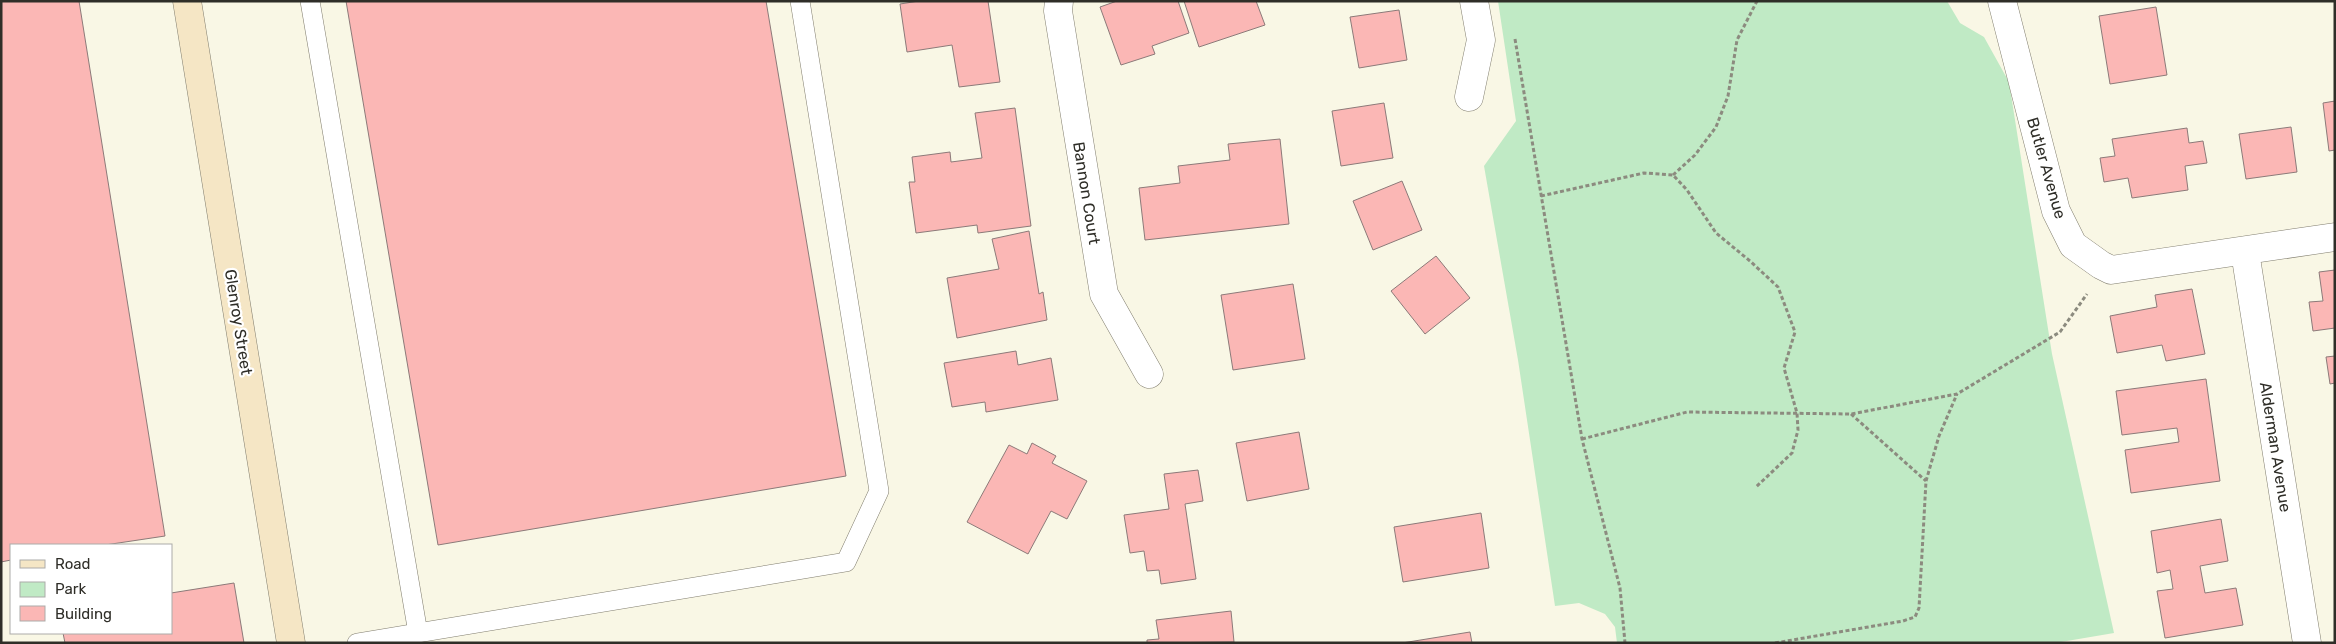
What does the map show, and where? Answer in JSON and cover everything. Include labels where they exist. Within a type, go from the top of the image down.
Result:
[{"type":"street","name":"Glenroy Street","points":[[187,1],[291,643]]},
{"type":"street","name":"Bannon Court","points":[[1059,1],[1058,11],[1104,294],[1150,374]]},
{"type":"street","points":[[1469,97],[1481,40],[1474,1]]},
{"type":"street","name":"Butler Avenue","points":[[2002,1],[2056,211],[2074,245],[2101,265],[2111,270],[2245,252],[2335,237]]},
{"type":"street","name":"Alderman Avenue","points":[[2245,252],[2307,643]]},
{"type":"lane","points":[[310,1],[418,632]]},
{"type":"lane","points":[[357,643],[846,562],[879,491],[800,1]]},
{"type":"path","points":[[1673,175],[1696,156],[1716,127],[1728,96],[1737,40],[1757,1]]},
{"type":"path","points":[[1514,30],[1582,439],[1620,588],[1625,643]]},
{"type":"path","points":[[1541,196],[1644,172],[1673,175],[1687,190],[1716,233],[1750,260],[1778,287],[1795,332],[1784,368],[1797,413],[1798,430],[1792,453],[1756,487]]},
{"type":"path","points":[[1582,439],[1687,412],[1851,414],[1958,394],[2060,332],[2091,289],[2101,265]]},
{"type":"path","points":[[1775,643],[1902,621],[1915,617],[1919,608],[1926,481],[1939,436],[1958,394]]},
{"type":"path","points":[[1851,414],[1926,481]]},
{"type":"green space","points":[[1498,1],[1947,1],[1960,23],[1984,37],[2009,82],[2052,354],[2114,633],[2055,643],[1617,643],[1615,627],[1605,614],[1579,603],[1555,606],[1518,360],[1484,166],[1516,121]]},
{"type":"building","points":[[1,1],[79,1],[165,536],[112,544],[10,544],[10,560],[1,562]]},
{"type":"building","points":[[346,1],[766,1],[846,476],[438,545]]},
{"type":"building","points":[[919,1],[988,1],[1000,82],[959,87],[952,45],[907,52],[900,4]]},
{"type":"building","points":[[1117,1],[1178,1],[1189,33],[1152,46],[1155,54],[1121,65],[1100,7]]},
{"type":"building","points":[[1184,1],[1256,1],[1265,25],[1199,47]]},
{"type":"building","points":[[2156,7],[2167,75],[2110,84],[2099,16]]},
{"type":"building","points":[[1399,10],[1407,60],[1359,68],[1350,17]]},
{"type":"building","points":[[2335,101],[2335,150],[2329,151],[2323,103]]},
{"type":"building","points":[[1384,103],[1393,158],[1341,166],[1332,111]]},
{"type":"building","points":[[1015,108],[1031,226],[978,233],[977,225],[916,233],[909,182],[915,182],[912,157],[950,152],[951,162],[982,158],[975,113]]},
{"type":"building","points":[[2291,127],[2297,172],[2246,179],[2239,134]]},
{"type":"building","points":[[2187,128],[2189,143],[2203,141],[2207,163],[2185,166],[2188,190],[2132,198],[2128,178],[2104,182],[2100,158],[2115,156],[2112,139]]},
{"type":"building","points":[[1280,139],[1289,224],[1145,240],[1139,188],[1180,183],[1178,166],[1230,160],[1228,144]]},
{"type":"building","points":[[1402,181],[1422,230],[1373,250],[1353,201]]},
{"type":"building","points":[[1029,231],[1039,294],[1043,292],[1047,320],[957,338],[947,278],[999,269],[992,239]]},
{"type":"building","points":[[1436,256],[1470,298],[1425,334],[1391,291]]},
{"type":"building","points":[[2335,270],[2335,328],[2313,331],[2309,302],[2323,301],[2319,272]]},
{"type":"building","points":[[1293,284],[1305,359],[1233,370],[1221,295]]},
{"type":"building","points":[[2192,289],[2205,354],[2166,361],[2162,345],[2117,353],[2110,316],[2157,307],[2155,295]]},
{"type":"building","points":[[1016,351],[1018,365],[1051,358],[1058,400],[986,412],[985,402],[952,407],[944,363]]},
{"type":"building","points":[[2335,356],[2335,383],[2330,384],[2326,357]]},
{"type":"building","points":[[2206,379],[2220,481],[2131,493],[2125,450],[2179,442],[2177,428],[2122,435],[2116,391]]},
{"type":"building","points":[[1299,432],[1309,489],[1247,501],[1236,443]]},
{"type":"building","points":[[1032,443],[1056,456],[1052,463],[1087,481],[1067,519],[1051,511],[1028,554],[967,522],[1009,445],[1027,454]]},
{"type":"building","points":[[1198,470],[1203,501],[1185,504],[1196,579],[1161,584],[1159,570],[1147,571],[1144,551],[1130,553],[1124,515],[1169,509],[1164,474]]},
{"type":"building","points":[[1481,513],[1489,568],[1403,582],[1394,527]]},
{"type":"building","points":[[2221,519],[2228,561],[2200,566],[2205,593],[2236,588],[2243,625],[2165,638],[2157,591],[2173,589],[2170,570],[2157,573],[2151,531]]},
{"type":"building","points":[[234,583],[244,643],[65,643],[63,634],[172,634],[172,593]]},
{"type":"building","points":[[1231,611],[1234,642],[1147,643],[1147,640],[1159,639],[1156,620]]},
{"type":"building","points":[[1470,632],[1472,643],[1402,643]]}]
